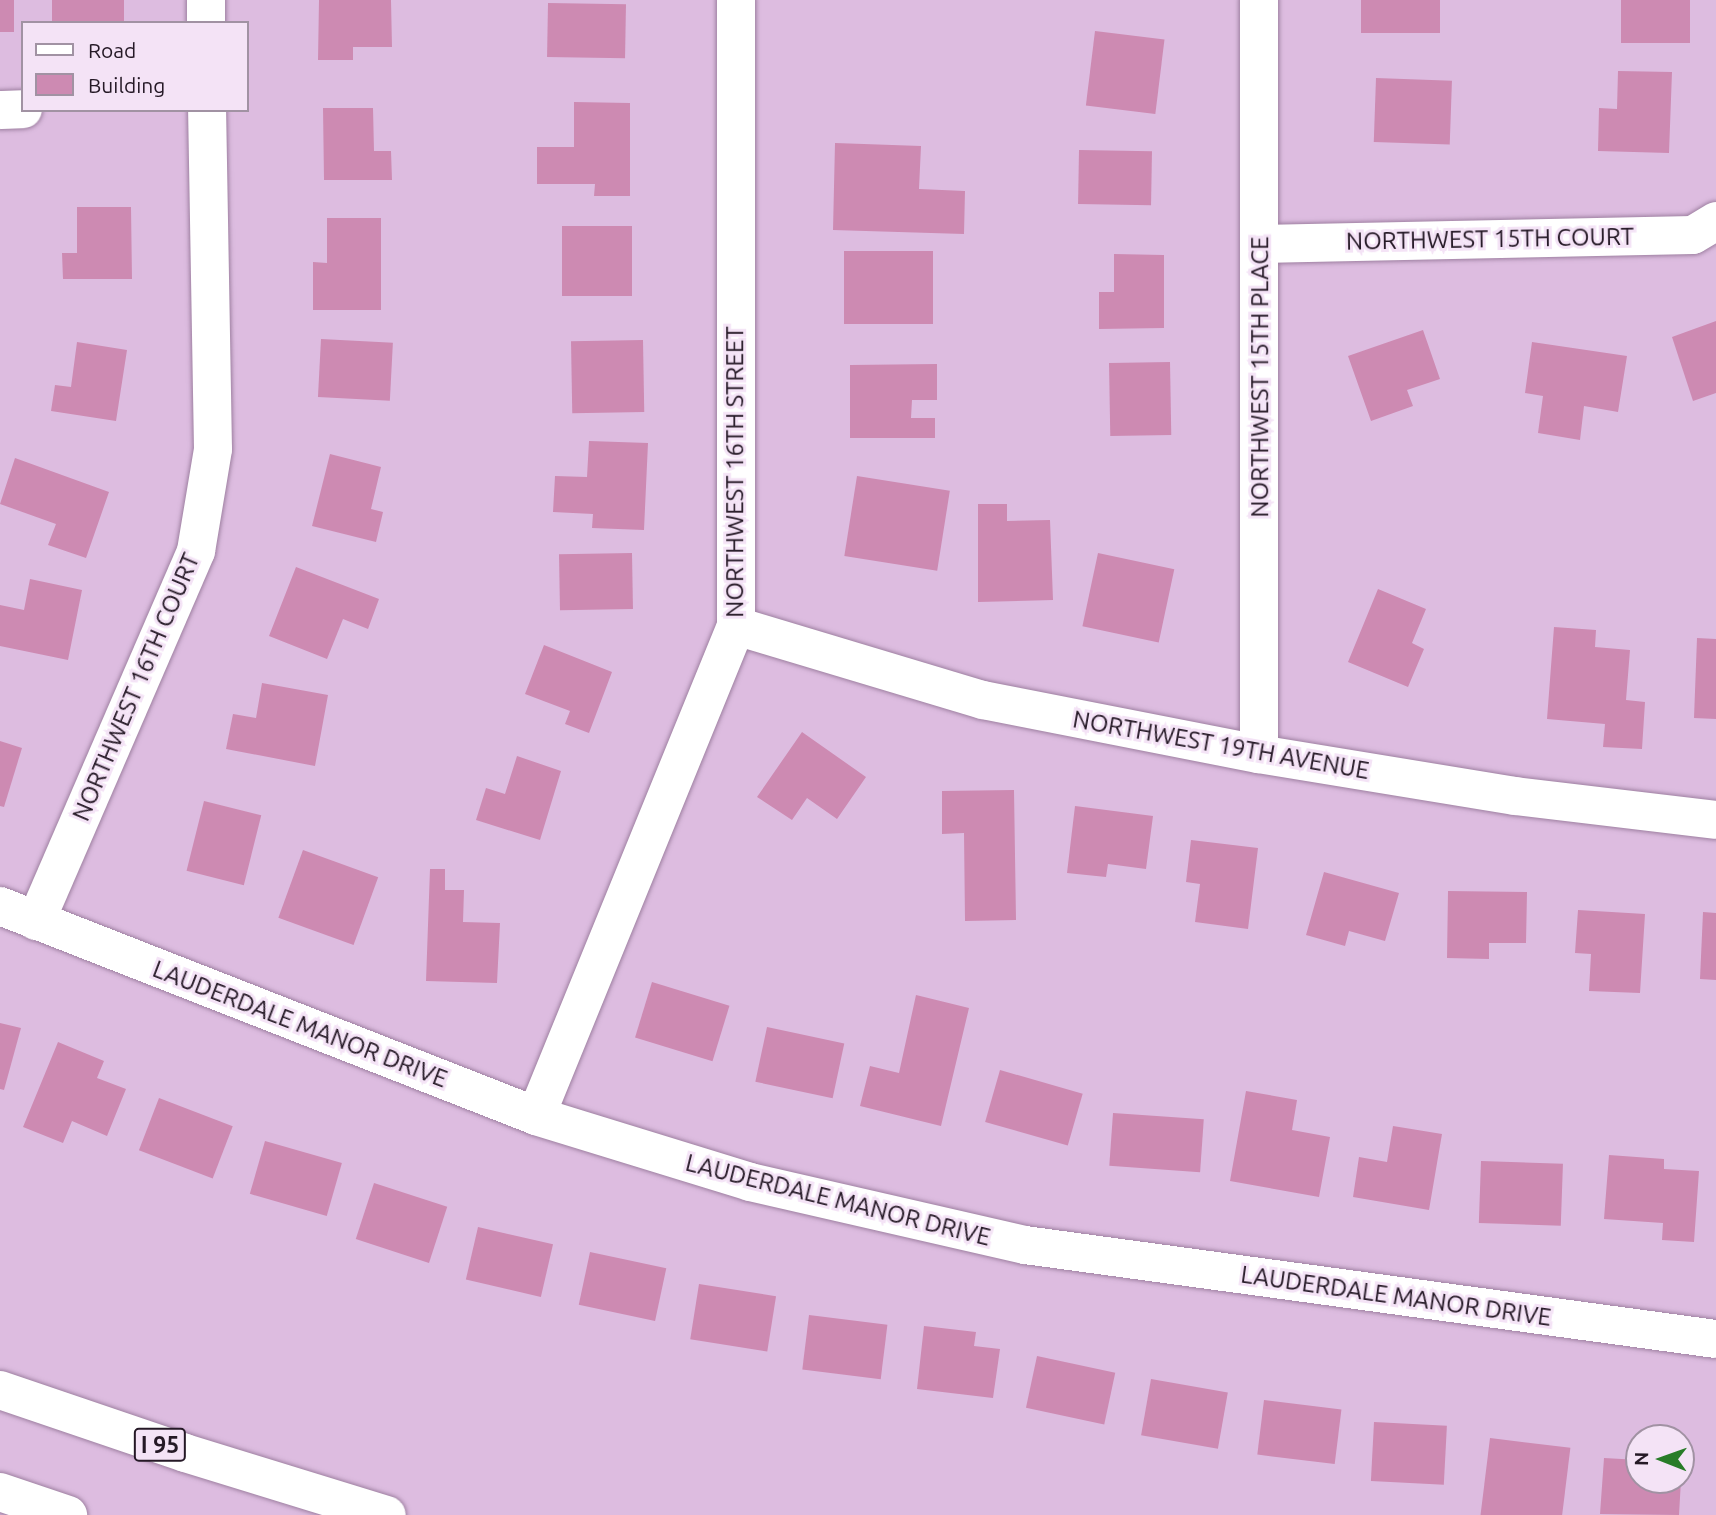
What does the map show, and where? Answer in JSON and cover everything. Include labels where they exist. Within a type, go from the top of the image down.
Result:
[{"type":"main road","points":[[206,0],[206,21]]},
{"type":"main road","name":"NORTHWEST 16TH STREET","points":[[536,1116],[736,626],[736,0]]},
{"type":"main road","name":"NORTHWEST 15TH PLACE","points":[[1259,0],[1259,754]]},
{"type":"main road","points":[[0,110],[21,109]]},
{"type":"main road","name":"NORTHWEST 16TH COURT","points":[[36,921],[196,551],[213,449],[207,112]]},
{"type":"main road","name":"NORTHWEST 15TH COURT","points":[[1260,244],[1693,235],[1716,221]]},
{"type":"main road","name":"NORTHWEST 19TH AVENUE","points":[[736,626],[983,701],[1259,754],[1514,796],[1716,820]]},
{"type":"main road","name":"LAUDERDALE MANOR DRIVE","points":[[0,906],[536,1116],[750,1182],[1025,1245],[1716,1339]]},
{"type":"main road","name":"I 95","points":[[0,1390],[198,1457],[387,1515]]},
{"type":"main road","points":[[0,1492],[68,1515]]},
{"type":"building","points":[[0,0],[14,0],[14,32],[0,32]]},
{"type":"building","points":[[52,0],[124,0],[124,21],[52,21]]},
{"type":"building","points":[[319,0],[391,0],[392,47],[353,47],[353,60],[318,60]]},
{"type":"building","points":[[1361,0],[1440,0],[1440,33],[1361,33]]},
{"type":"building","points":[[1621,0],[1690,0],[1690,43],[1621,43]]},
{"type":"building","points":[[548,3],[626,4],[625,58],[547,57]]},
{"type":"building","points":[[1095,31],[1164,40],[1155,114],[1086,105]]},
{"type":"building","points":[[1618,71],[1672,72],[1669,153],[1598,151],[1599,108],[1617,109]]},
{"type":"building","points":[[1376,78],[1452,81],[1450,145],[1374,142]]},
{"type":"building","points":[[574,102],[630,103],[630,196],[594,196],[595,184],[537,184],[537,147],[574,147]]},
{"type":"building","points":[[323,108],[373,108],[374,151],[391,151],[392,180],[324,180]]},
{"type":"building","points":[[835,143],[921,146],[919,189],[965,191],[964,234],[833,230]]},
{"type":"building","points":[[1079,150],[1152,151],[1151,205],[1078,204]]},
{"type":"building","points":[[77,207],[131,207],[132,279],[63,279],[62,253],[77,253]]},
{"type":"building","points":[[327,218],[381,218],[381,310],[313,310],[313,262],[327,263]]},
{"type":"building","points":[[562,226],[632,226],[632,296],[562,296]]},
{"type":"building","points":[[844,251],[933,251],[933,324],[844,324]]},
{"type":"building","points":[[1114,254],[1164,255],[1164,328],[1099,329],[1099,292],[1114,292]]},
{"type":"building","points":[[1716,321],[1716,393],[1693,401],[1672,337]]},
{"type":"building","points":[[1423,330],[1440,379],[1407,390],[1413,406],[1371,421],[1348,356]]},
{"type":"building","points":[[321,339],[393,343],[390,401],[318,397]]},
{"type":"building","points":[[643,340],[644,412],[572,413],[571,341]]},
{"type":"building","points":[[77,342],[127,350],[116,421],[51,411],[55,385],[71,387]]},
{"type":"building","points":[[1532,342],[1627,356],[1618,412],[1584,406],[1580,440],[1538,433],[1543,396],[1525,393]]},
{"type":"building","points":[[1170,362],[1171,435],[1110,436],[1109,363]]},
{"type":"building","points":[[937,364],[937,400],[912,400],[911,418],[935,418],[935,438],[850,438],[850,365]]},
{"type":"building","points":[[589,441],[648,443],[644,530],[592,528],[593,514],[553,512],[555,476],[587,477]]},
{"type":"building","points":[[330,454],[381,467],[371,509],[383,512],[376,542],[312,526]]},
{"type":"building","points":[[15,458],[109,492],[86,558],[48,545],[56,524],[0,504]]},
{"type":"building","points":[[857,476],[950,491],[937,571],[844,556]]},
{"type":"building","points":[[978,504],[1007,504],[1007,521],[1050,520],[1053,600],[978,602]]},
{"type":"building","points":[[632,553],[633,609],[560,610],[559,554]]},
{"type":"building","points":[[1098,553],[1174,569],[1159,643],[1082,626]]},
{"type":"building","points":[[296,567],[379,599],[368,629],[343,619],[327,659],[269,636]]},
{"type":"building","points":[[30,579],[82,590],[68,660],[0,646],[0,605],[24,610]]},
{"type":"building","points":[[1378,589],[1426,609],[1412,643],[1424,649],[1408,687],[1348,662]]},
{"type":"building","points":[[1554,627],[1596,630],[1595,647],[1630,650],[1626,700],[1645,702],[1642,749],[1603,747],[1605,724],[1547,719]]},
{"type":"building","points":[[1697,638],[1716,639],[1716,719],[1694,718]]},
{"type":"building","points":[[544,645],[612,672],[589,733],[565,724],[570,711],[525,694]]},
{"type":"building","points":[[262,683],[328,695],[315,766],[226,749],[233,714],[256,718]]},
{"type":"building","points":[[802,732],[866,777],[837,819],[807,798],[792,820],[757,797]]},
{"type":"building","points":[[0,741],[22,748],[4,807],[0,806]]},
{"type":"building","points":[[517,756],[561,771],[540,840],[476,820],[486,788],[505,794]]},
{"type":"building","points":[[1014,790],[1016,920],[965,921],[964,833],[942,834],[942,791]]},
{"type":"building","points":[[204,801],[261,815],[244,885],[187,871]]},
{"type":"building","points":[[1075,806],[1153,816],[1146,869],[1108,864],[1106,877],[1067,873]]},
{"type":"building","points":[[1191,840],[1258,848],[1248,929],[1195,922],[1200,884],[1186,882]]},
{"type":"building","points":[[303,850],[378,877],[354,945],[278,918]]},
{"type":"building","points":[[430,869],[445,869],[445,890],[464,890],[463,922],[500,923],[497,983],[426,981]]},
{"type":"building","points":[[1324,872],[1399,893],[1385,941],[1349,931],[1345,946],[1306,935]]},
{"type":"building","points":[[1448,891],[1527,892],[1526,943],[1489,943],[1489,959],[1447,958]]},
{"type":"building","points":[[1578,910],[1645,914],[1640,993],[1589,991],[1591,954],[1575,953]]},
{"type":"building","points":[[1703,912],[1716,913],[1716,980],[1700,979]]},
{"type":"building","points":[[652,982],[729,1006],[713,1061],[635,1037]]},
{"type":"building","points":[[916,995],[969,1008],[941,1126],[860,1106],[870,1066],[899,1073]]},
{"type":"building","points":[[0,1023],[21,1028],[4,1090],[0,1089]]},
{"type":"building","points":[[767,1027],[844,1043],[833,1098],[755,1082]]},
{"type":"building","points":[[58,1042],[104,1061],[97,1078],[126,1089],[107,1136],[72,1121],[63,1143],[23,1127]]},
{"type":"building","points":[[1000,1070],[1083,1094],[1068,1146],[985,1122]]},
{"type":"building","points":[[1246,1091],[1297,1100],[1292,1130],[1330,1137],[1319,1197],[1230,1181]]},
{"type":"building","points":[[159,1098],[233,1126],[213,1179],[139,1150]]},
{"type":"building","points":[[1113,1113],[1204,1119],[1200,1172],[1109,1166]]},
{"type":"building","points":[[1393,1126],[1442,1134],[1429,1210],[1353,1197],[1359,1157],[1387,1162]]},
{"type":"building","points":[[265,1141],[342,1163],[327,1216],[250,1194]]},
{"type":"building","points":[[1609,1155],[1664,1159],[1664,1169],[1699,1171],[1694,1242],[1662,1240],[1663,1223],[1604,1219]]},
{"type":"building","points":[[1481,1161],[1563,1164],[1561,1226],[1479,1223]]},
{"type":"building","points":[[374,1183],[447,1207],[429,1263],[356,1239]]},
{"type":"building","points":[[478,1227],[553,1244],[541,1297],[466,1280]]},
{"type":"building","points":[[590,1252],[666,1268],[655,1321],[579,1305]]},
{"type":"building","points":[[699,1284],[776,1296],[767,1352],[690,1339]]},
{"type":"building","points":[[809,1315],[887,1325],[881,1379],[802,1370]]},
{"type":"building","points":[[924,1326],[976,1332],[974,1346],[1000,1349],[993,1398],[917,1389]]},
{"type":"building","points":[[1037,1356],[1115,1373],[1104,1424],[1026,1408]]},
{"type":"building","points":[[1151,1379],[1228,1393],[1218,1449],[1141,1435]]},
{"type":"building","points":[[1264,1400],[1341,1410],[1335,1464],[1257,1455]]},
{"type":"building","points":[[1374,1422],[1447,1426],[1444,1485],[1371,1481]]},
{"type":"building","points":[[1490,1438],[1570,1448],[1562,1515],[1481,1515]]},
{"type":"building","points":[[1604,1458],[1625,1459],[1625,1494],[1680,1494],[1679,1515],[1600,1514]]}]
